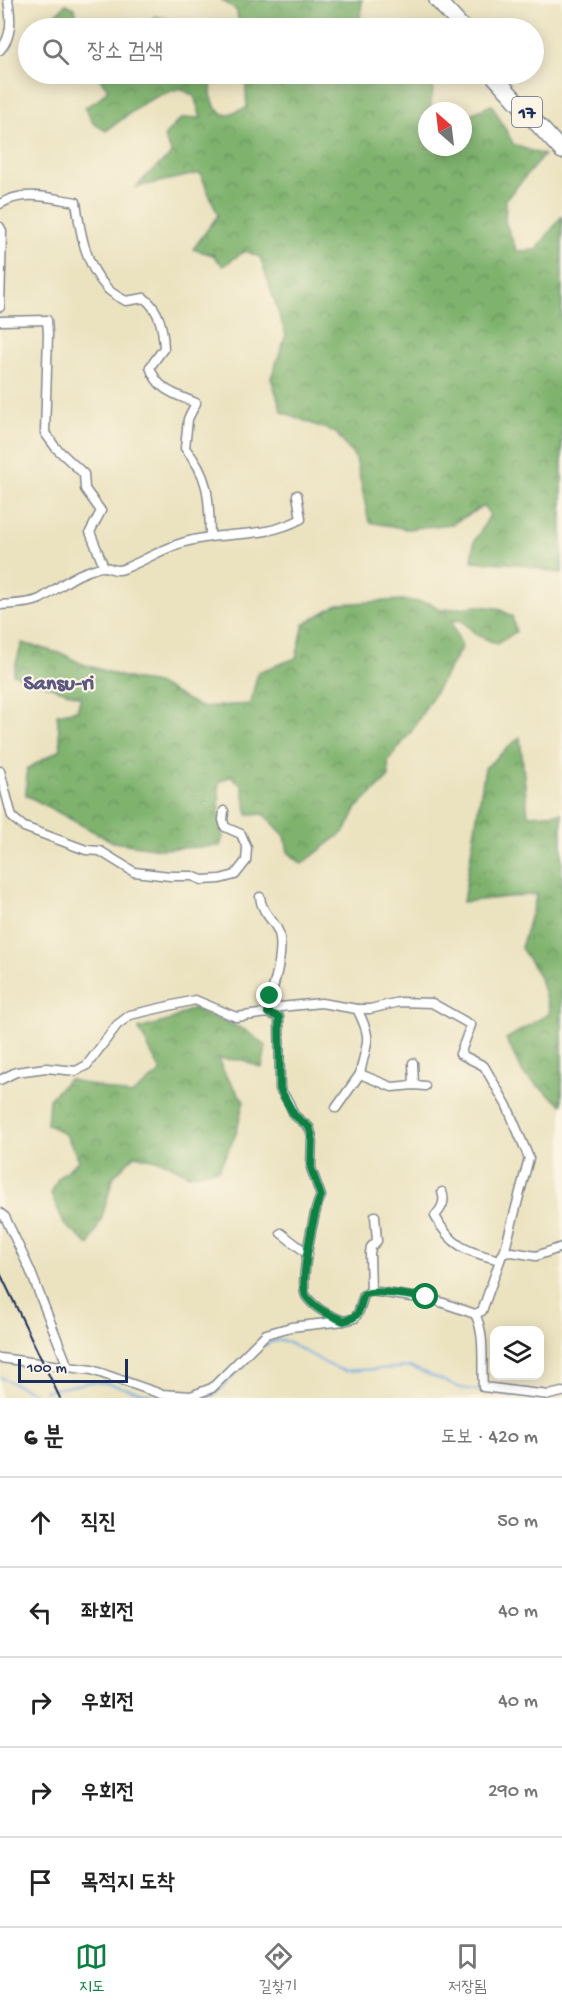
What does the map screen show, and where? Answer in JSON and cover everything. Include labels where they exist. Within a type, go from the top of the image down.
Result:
[{"type":"highway","points":[[427,0],[443,18]]},
{"type":"highway","points":[[437,0],[454,18]]},
{"type":"highway","name":"17","points":[[501,84],[562,151]]},
{"type":"highway","name":"17","points":[[513,84],[562,139]]},
{"type":"street","points":[[0,50],[4,46],[11,22],[8,0]]},
{"type":"street","points":[[0,204],[20,196],[36,195],[76,202],[81,233],[91,262],[106,288],[126,301],[144,298],[150,302],[162,324],[164,348],[150,367],[153,377],[159,385],[196,403],[188,419],[186,448],[201,470],[208,489],[210,536]]},
{"type":"street","points":[[0,227],[0,308]]},
{"type":"street","points":[[0,321],[47,321],[45,433],[56,448],[84,474],[85,489],[101,512],[90,532],[104,567]]},
{"type":"street","points":[[0,605],[38,600],[72,578],[104,567],[114,571],[120,570],[184,542],[210,536],[259,534],[287,526],[301,519],[297,495]]},
{"type":"street","points":[[0,771],[12,817],[24,827],[87,850],[99,851],[134,872],[192,876],[202,880],[235,875],[246,861],[247,848],[241,834],[225,827],[224,811]]},
{"type":"street","points":[[260,897],[261,907],[279,932],[280,939],[279,962],[268,1013]]},
{"type":"street","points":[[0,1080],[16,1072],[36,1069],[76,1071],[87,1065],[117,1025],[130,1015],[195,1000],[236,1017],[268,1013],[280,1007],[321,1003],[357,1009],[370,1009],[399,1002],[432,1003],[471,1025],[460,1054],[484,1066],[507,1106],[529,1158],[502,1257],[482,1311],[475,1314],[426,1297],[371,1292],[364,1295],[355,1318],[291,1327],[266,1334],[212,1388],[191,1396],[161,1394],[92,1370],[0,1358]]},
{"type":"street","points":[[336,1108],[360,1074],[368,1045],[367,1029],[357,1009]]},
{"type":"street","points":[[268,1013],[279,1017],[280,1089],[294,1115],[309,1127],[312,1136],[311,1168],[321,1196],[316,1204],[304,1286],[305,1294],[321,1311],[344,1321]]},
{"type":"street","points":[[412,1063],[414,1085]]},
{"type":"street","points":[[360,1074],[392,1087],[425,1086]]},
{"type":"street","points":[[442,1192],[443,1203],[435,1216],[445,1234],[463,1249],[502,1257],[512,1252],[536,1256],[562,1247]]},
{"type":"street","points":[[0,1213],[5,1217],[30,1270],[68,1367]]},
{"type":"street","points":[[371,1292],[370,1253],[371,1247],[377,1241],[375,1216]]},
{"type":"street","points":[[281,1233],[308,1254]]},
{"type":"street","points":[[475,1314],[482,1336],[483,1387],[549,1395],[562,1392]]},
{"type":"green space","points":[[222,0],[362,0],[360,18],[238,18],[237,11]]},
{"type":"green space","points":[[66,4],[74,8],[78,18],[52,18]]},
{"type":"green space","points":[[104,84],[212,84],[211,95],[216,109],[226,115],[247,108],[246,84],[434,84],[431,102],[418,102],[418,156],[472,156],[472,113],[492,105],[514,145],[544,155],[506,199],[505,222],[517,251],[536,250],[562,216],[562,574],[519,564],[472,561],[474,542],[490,515],[484,506],[452,524],[407,529],[369,522],[356,459],[336,433],[282,412],[271,378],[286,335],[260,257],[245,251],[223,266],[213,255],[193,249],[218,215],[200,173],[137,187],[147,175],[172,154],[164,137],[172,127],[179,120],[201,118],[194,96],[180,88],[160,95],[144,103],[106,131],[93,123],[85,107],[97,101],[108,89]]},
{"type":"green space","points":[[402,600],[430,603],[441,610],[477,606],[497,608],[512,616],[516,632],[497,644],[477,635],[461,620],[451,621],[462,647],[411,732],[388,761],[389,777],[356,809],[346,830],[302,864],[288,852],[285,836],[264,814],[248,815],[242,786],[231,776],[219,782],[219,821],[223,837],[220,846],[161,849],[113,842],[26,795],[27,769],[61,749],[57,714],[77,710],[81,697],[13,674],[22,643],[63,654],[80,663],[120,676],[160,685],[200,707],[250,704],[258,672],[296,658],[304,624],[338,604]]},
{"type":"green space","points":[[520,737],[528,815],[562,813],[562,1105],[524,1075],[506,1039],[550,1013],[539,975],[521,948],[537,894],[463,902],[485,768]]},
{"type":"green space","points":[[193,1008],[245,1030],[266,1046],[262,1068],[243,1060],[218,1059],[226,1076],[244,1101],[236,1134],[219,1169],[189,1175],[165,1162],[135,1155],[114,1176],[101,1220],[89,1245],[65,1225],[51,1194],[58,1178],[79,1160],[66,1135],[47,1124],[49,1099],[68,1079],[131,1095],[161,1072],[139,1029],[168,1021]]},
{"type":"waterway","points":[[207,1398],[216,1394],[261,1347],[282,1340],[344,1371],[411,1367],[461,1388],[533,1398]]},
{"type":"waterway","points":[[0,1377],[34,1393]]},
{"type":"waterway","points":[[45,1391],[91,1382],[106,1383],[151,1395]]},
{"type":"railway","points":[[0,1273],[60,1398]]},
{"type":"district","name":"Sansu-ri","points":[[59,681]]},
{"type":"route","points":[[270,996],[268,1013],[279,1017],[280,1089],[290,1103],[294,1115],[309,1127],[312,1136],[311,1168],[318,1182],[321,1196],[316,1204],[310,1239],[305,1294],[321,1311],[344,1321],[355,1318],[364,1295],[371,1292],[426,1297]]}]
